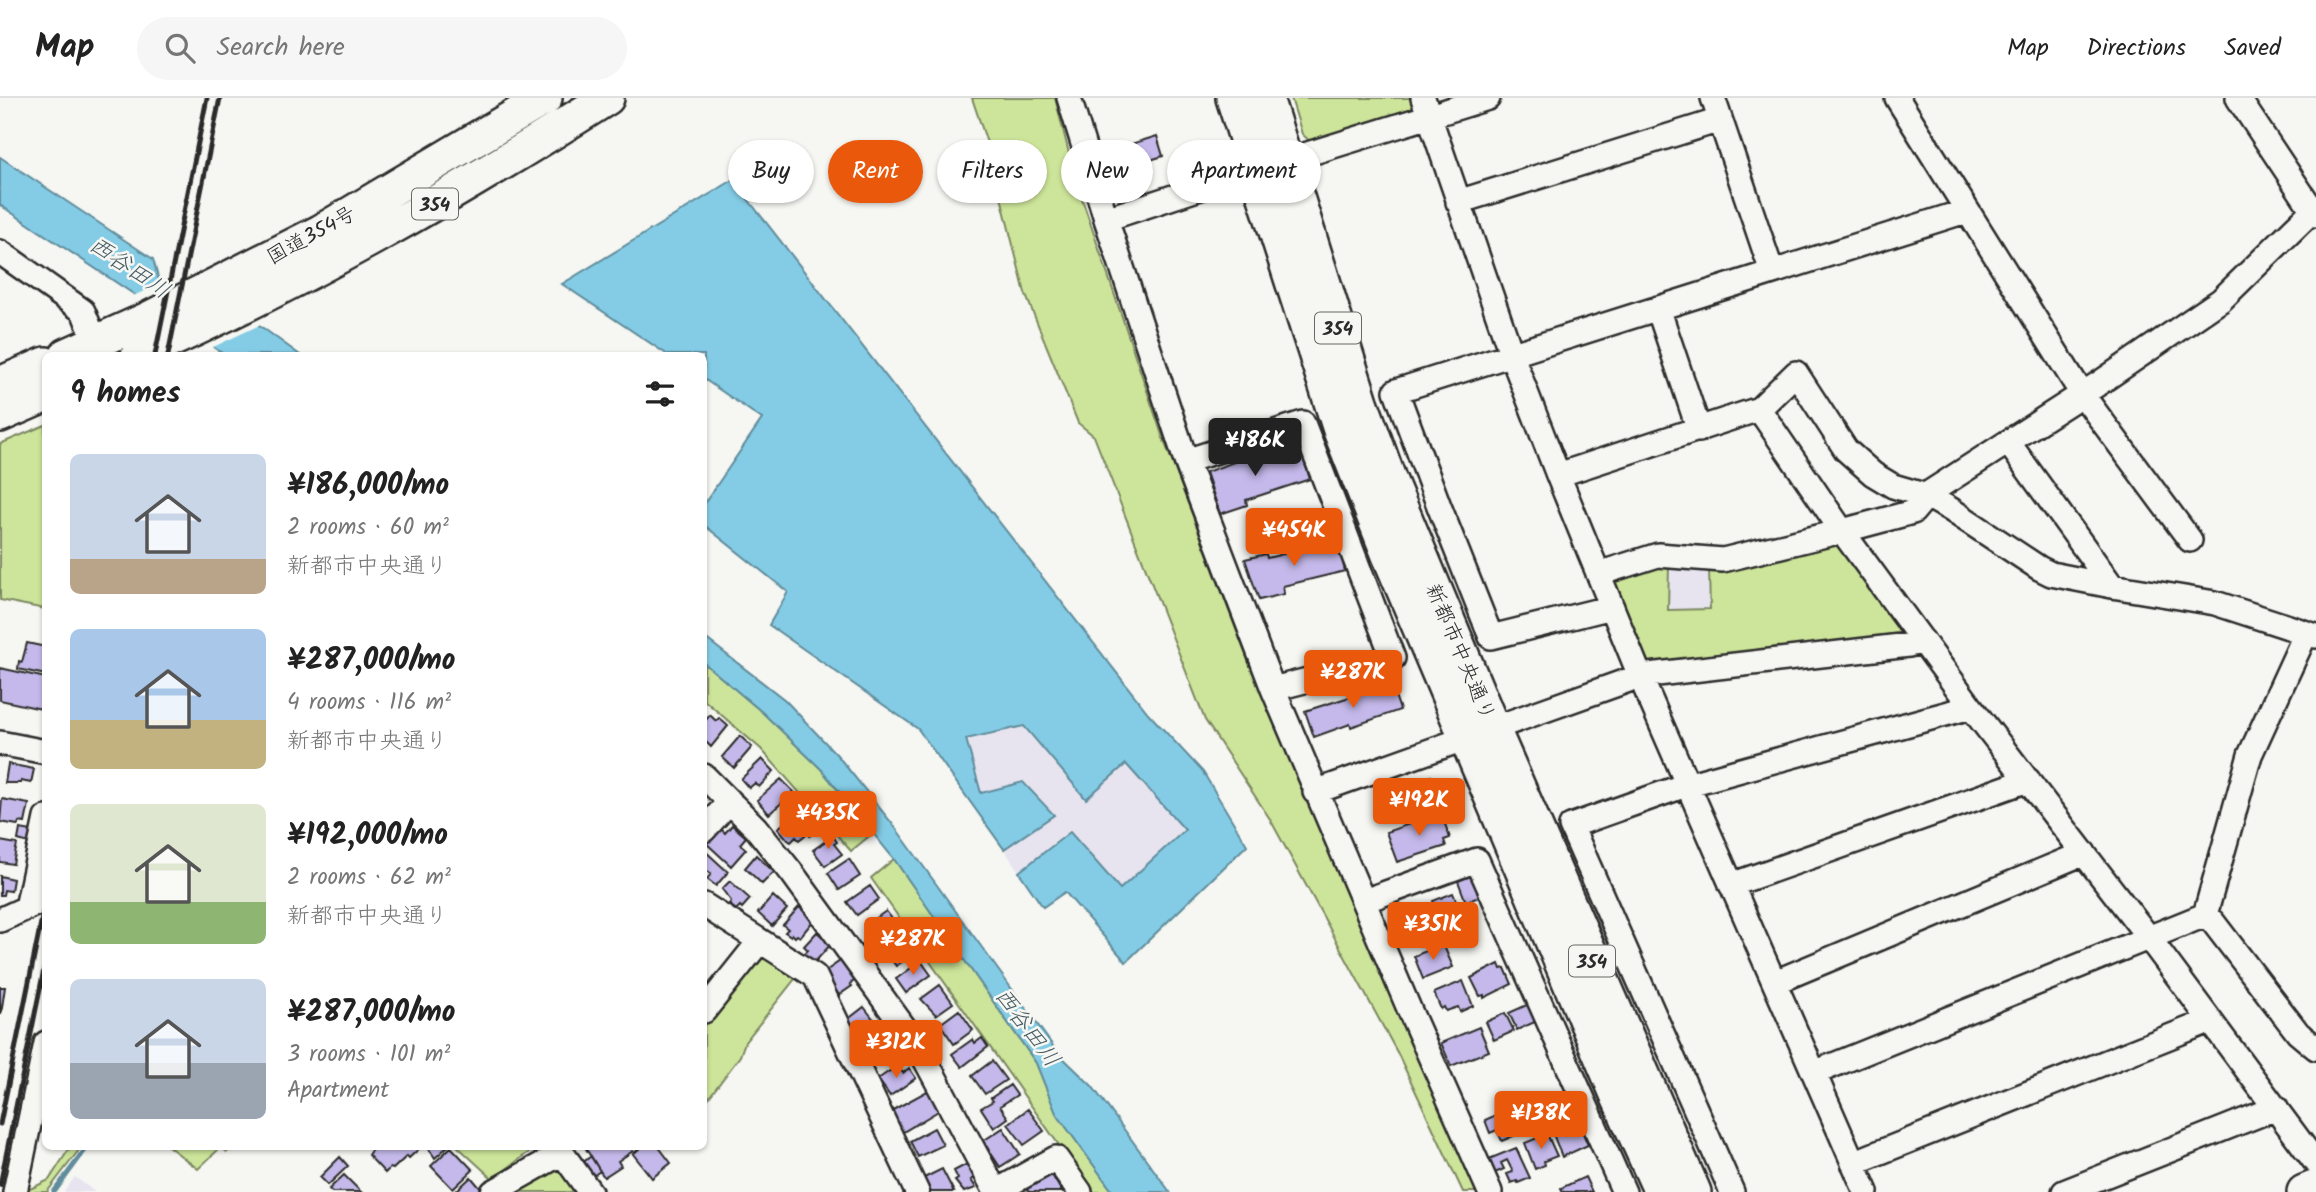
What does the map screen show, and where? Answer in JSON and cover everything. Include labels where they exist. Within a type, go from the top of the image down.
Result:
[{"type":"highway","name":"国道354号","points":[[88,351],[320,232],[545,98]]},
{"type":"highway","name":"国道354号","points":[[145,352],[338,258],[431,207],[607,98]]},
{"type":"highway","name":"新都市中央通り","points":[[1233,98],[1256,140]]},
{"type":"highway","name":"新都市中央通り","points":[[1266,98],[1269,140]]},
{"type":"highway","name":"新都市中央通り","points":[[1280,203],[1341,433],[1394,566],[1480,734],[1694,1192]]},
{"type":"highway","points":[[0,383],[42,366]]},
{"type":"highway","points":[[0,415],[42,397]]},
{"type":"highway","name":"新都市中央通り","points":[[1480,734],[1619,1099],[1661,1192]]},
{"type":"highway","points":[[2304,1192],[2316,1187]]},
{"type":"street","points":[[1069,98],[1186,461],[1273,689],[1315,792],[1490,1192]]},
{"type":"street","points":[[1321,146],[1426,107],[1489,98]]},
{"type":"street","points":[[1897,98],[2082,394],[2190,540]]},
{"type":"street","points":[[1598,574],[1658,555],[1723,559],[1913,512],[1927,496],[2221,300],[2314,212],[2238,98]]},
{"type":"street","points":[[1426,107],[1513,356],[1598,574],[1686,785],[1866,1192]]},
{"type":"street","points":[[1458,202],[1717,109],[1772,272]]},
{"type":"street","points":[[1106,219],[1167,199]]},
{"type":"street","points":[[1612,607],[1492,637],[1396,391],[1966,211]]},
{"type":"street","points":[[0,252],[83,311],[88,351]]},
{"type":"street","points":[[1658,309],[1699,429]]},
{"type":"street","points":[[1558,475],[1759,409],[1797,373],[1846,450],[1857,460],[1893,486],[1927,496],[1950,509],[2039,568],[2051,574],[2215,603],[2311,634],[2250,755],[2205,915]]},
{"type":"street","points":[[1759,409],[1842,531],[1971,707],[2149,938],[2316,1163]]},
{"type":"street","points":[[1186,461],[1303,423],[1393,658],[1273,689]]},
{"type":"street","points":[[2008,442],[2112,586]]},
{"type":"street","points":[[1315,792],[1640,676],[1909,645],[1923,641]]},
{"type":"street","points":[[1732,1192],[1571,826],[1686,785],[1971,707]]},
{"type":"street","points":[[0,743],[42,751]]},
{"type":"street","points":[[707,779],[756,828],[792,873],[919,1048],[996,1192],[1056,1158],[1080,1192]]},
{"type":"street","points":[[1731,885],[2028,780]]},
{"type":"street","points":[[707,827],[730,801]]},
{"type":"street","points":[[0,920],[36,903],[42,852]]},
{"type":"street","points":[[1775,982],[2084,853]]},
{"type":"street","points":[[1364,901],[1477,860],[1623,1192]]},
{"type":"street","points":[[707,907],[815,976],[918,1192]]},
{"type":"street","points":[[1815,1073],[2205,915]]},
{"type":"street","points":[[2205,915],[2298,1033],[2316,1048]]},
{"type":"street","points":[[707,1007],[759,942]]},
{"type":"street","points":[[1853,1163],[2209,1021]]},
{"type":"street","points":[[15,1192],[42,1062]]},
{"type":"street","points":[[2064,1192],[2276,1108]]},
{"type":"street","points":[[493,1192],[568,1150],[590,1192]]},
{"type":"shaded area","points":[[1669,565],[1709,568],[1711,609],[1668,610]]},
{"type":"shaded area","points":[[1024,726],[1086,799],[1125,764],[1185,830],[1120,889],[1070,832],[1019,872],[1004,849],[1053,815],[981,793],[966,739]]},
{"type":"shaded area","points":[[75,1177],[95,1192],[64,1192]]},
{"type":"green space","points":[[972,98],[1055,98],[1066,140],[1061,140],[1061,203],[1083,203],[1163,438],[1251,668],[1479,1192],[1463,1192],[1398,1054],[1270,819],[1205,720],[1094,436],[1078,423],[1025,293],[1002,203],[1047,203],[1047,140],[986,140]]},
{"type":"green space","points":[[1291,98],[1420,98],[1416,109],[1321,141],[1309,140],[1302,134]]},
{"type":"green space","points":[[42,426],[42,608],[0,600],[0,444]]},
{"type":"green space","points":[[1834,542],[1842,544],[1906,631],[1903,638],[1651,666],[1644,661],[1611,584],[1616,577],[1669,565],[1668,610],[1710,609],[1709,568]]},
{"type":"green space","points":[[707,666],[762,712],[821,769],[873,833],[851,851],[761,749],[707,703]]},
{"type":"green space","points":[[894,859],[1036,1063],[1056,1113],[1113,1192],[1092,1192],[871,878]]},
{"type":"green space","points":[[758,953],[798,975],[745,1042],[740,1056],[707,1100],[707,1019]]},
{"type":"green space","points":[[68,1150],[79,1150],[47,1192],[28,1192],[49,1180]]},
{"type":"green space","points":[[173,1150],[218,1150],[198,1169]]},
{"type":"green space","points":[[461,1150],[532,1150],[493,1179]]},
{"type":"green space","points":[[558,1165],[582,1192],[506,1192]]},
{"type":"water","name":"西谷田川","points":[[0,157],[153,259],[159,281],[263,328],[296,352],[220,352],[0,205]]},
{"type":"water","points":[[728,183],[728,203],[751,203],[1148,713],[1203,772],[1247,845],[1126,962],[1065,892],[1043,907],[1019,872],[1070,832],[1120,889],[1185,830],[1126,764],[1086,799],[1024,726],[966,739],[981,793],[1023,782],[1054,815],[1004,849],[918,729],[769,625],[788,592],[707,527],[707,500],[762,419],[707,381],[707,352],[664,352],[562,284]]},
{"type":"water","name":"西谷田川","points":[[707,639],[785,700],[837,755],[895,827],[1058,1053],[1092,1086],[1170,1192],[1113,1192],[1056,1113],[1036,1063],[894,859],[821,769],[762,712],[707,666]]},
{"type":"pier","points":[[167,281],[262,324],[209,349],[133,296]]},
{"type":"building","points":[[1157,136],[1163,156],[1153,159],[1153,140],[1144,140]]},
{"type":"building","points":[[1300,448],[1310,479],[1246,500],[1247,505],[1220,514],[1206,472],[1260,451],[1263,460]]},
{"type":"building","points":[[1318,539],[1320,546],[1334,542],[1336,547],[1339,547],[1345,571],[1283,586],[1284,594],[1259,600],[1245,559],[1266,554],[1267,558],[1300,550],[1298,544]]},
{"type":"building","points":[[27,643],[42,646],[42,674],[18,669],[19,661],[22,662]]},
{"type":"building","points":[[0,668],[42,677],[42,709],[0,700]]},
{"type":"building","points":[[1391,684],[1400,710],[1314,737],[1305,711]]},
{"type":"building","points":[[710,715],[716,721],[719,718],[728,726],[711,747],[707,743],[707,718]]},
{"type":"building","points":[[740,736],[752,747],[734,768],[722,757]]},
{"type":"building","points":[[762,759],[774,771],[759,787],[755,783],[749,788],[741,779]]},
{"type":"building","points":[[8,764],[34,769],[31,783],[5,783]]},
{"type":"building","points":[[1431,776],[1442,807],[1416,816],[1405,785]]},
{"type":"building","points":[[781,779],[794,792],[769,814],[757,800]]},
{"type":"building","points":[[2,799],[29,804],[25,823],[19,822],[18,825],[0,822]]},
{"type":"building","points":[[809,805],[824,825],[810,836],[808,833],[791,842],[778,828]]},
{"type":"building","points":[[1441,813],[1450,838],[1444,840],[1446,846],[1397,862],[1386,832]]},
{"type":"building","points":[[732,825],[746,837],[740,844],[746,849],[731,866],[707,844],[720,828],[725,833]]},
{"type":"building","points":[[20,829],[32,831],[29,843],[18,840]]},
{"type":"building","points":[[833,836],[837,842],[834,844],[842,854],[825,866],[813,850]]},
{"type":"building","points":[[0,841],[17,844],[13,864],[0,862]]},
{"type":"building","points":[[707,853],[728,872],[716,886],[707,879],[711,874],[707,871]]},
{"type":"building","points":[[756,855],[774,872],[762,884],[745,868]]},
{"type":"building","points":[[849,859],[860,876],[839,890],[828,873]]},
{"type":"building","points":[[1475,874],[1484,895],[1466,902],[1458,881]]},
{"type":"building","points":[[0,876],[13,879],[11,891],[4,890],[3,895],[0,895]]},
{"type":"building","points":[[730,881],[750,899],[742,908],[740,906],[736,910],[729,904],[731,901],[722,889]]},
{"type":"building","points":[[870,886],[879,899],[857,915],[847,902]]},
{"type":"building","points":[[1453,893],[1463,918],[1443,926],[1433,901]]},
{"type":"building","points":[[773,896],[787,909],[772,926],[758,913]]},
{"type":"building","points":[[1428,904],[1435,923],[1419,929],[1412,909]]},
{"type":"building","points":[[799,907],[814,920],[800,937],[795,937],[785,932],[788,929],[783,925]]},
{"type":"building","points":[[886,911],[896,924],[876,939],[869,929],[872,927],[869,923]]},
{"type":"building","points":[[817,932],[831,944],[815,962],[804,954],[808,950],[804,946]]},
{"type":"building","points":[[906,938],[916,952],[896,966],[886,952]]},
{"type":"building","points":[[1443,944],[1453,967],[1423,979],[1414,956]]},
{"type":"building","points":[[843,959],[857,979],[839,995],[823,973]]},
{"type":"building","points":[[921,961],[931,975],[906,993],[896,979]]},
{"type":"building","points":[[1499,964],[1501,969],[1505,968],[1512,984],[1484,998],[1484,995],[1480,996],[1471,978]]},
{"type":"building","points":[[1463,981],[1473,1006],[1460,1012],[1458,1007],[1446,1011],[1444,1007],[1441,1009],[1434,993]]},
{"type":"building","points":[[940,985],[953,1003],[936,1015],[921,999]]},
{"type":"building","points":[[0,987],[5,987],[1,1014],[0,1014]]},
{"type":"building","points":[[1529,1004],[1537,1021],[1517,1030],[1509,1013]]},
{"type":"building","points":[[864,1007],[878,1025],[861,1038],[847,1020]]},
{"type":"building","points":[[959,1010],[973,1030],[954,1044],[940,1024]]},
{"type":"building","points":[[1505,1013],[1514,1031],[1494,1040],[1486,1022]]},
{"type":"building","points":[[1479,1027],[1489,1051],[1451,1066],[1441,1043]]},
{"type":"building","points":[[893,1036],[905,1053],[894,1061],[889,1055],[882,1061],[874,1051]]},
{"type":"building","points":[[982,1038],[988,1047],[962,1067],[952,1054],[973,1039],[975,1043]]},
{"type":"building","points":[[992,1061],[1006,1080],[985,1094],[972,1076]]},
{"type":"building","points":[[897,1066],[903,1073],[909,1068],[916,1078],[890,1096],[878,1079]]},
{"type":"building","points":[[1010,1085],[1017,1095],[1000,1106],[1008,1118],[994,1128],[981,1108]]},
{"type":"building","points":[[929,1090],[940,1110],[903,1132],[891,1111]]},
{"type":"building","points":[[1514,1107],[1525,1131],[1502,1141],[1497,1130],[1490,1133],[1485,1120]]},
{"type":"building","points":[[1028,1109],[1044,1131],[1024,1145],[1008,1124]]},
{"type":"building","points":[[1579,1124],[1588,1145],[1562,1157],[1553,1134]]},
{"type":"building","points":[[934,1128],[943,1145],[918,1157],[910,1141]]},
{"type":"building","points":[[1003,1128],[1020,1154],[1000,1167],[983,1141]]},
{"type":"building","points":[[1547,1134],[1557,1156],[1544,1161],[1545,1165],[1535,1169],[1525,1143]]},
{"type":"building","points":[[1516,1148],[1530,1178],[1511,1183],[1507,1174],[1513,1172],[1507,1160],[1501,1163],[1504,1169],[1495,1173],[1489,1159]]},
{"type":"building","points":[[371,1150],[418,1150],[385,1173],[368,1155]]},
{"type":"building","points":[[430,1150],[444,1150],[435,1158]]},
{"type":"building","points":[[448,1150],[454,1150],[473,1170],[453,1189],[431,1166]]},
{"type":"building","points":[[587,1150],[632,1150],[618,1161],[621,1166],[604,1177]]},
{"type":"building","points":[[638,1150],[661,1150],[671,1163],[652,1178],[633,1154]]},
{"type":"building","points":[[591,1156],[600,1171],[590,1178],[580,1165]]},
{"type":"building","points":[[340,1157],[348,1166],[328,1185],[320,1177]]},
{"type":"building","points":[[967,1164],[975,1178],[971,1180],[976,1188],[964,1192],[955,1181],[958,1179],[954,1171]]},
{"type":"building","points":[[942,1169],[954,1192],[931,1192],[924,1178]]},
{"type":"building","points":[[344,1175],[361,1192],[332,1192],[329,1189]]},
{"type":"building","points":[[1052,1175],[1062,1192],[1029,1192],[1027,1189]]},
{"type":"building","points":[[471,1177],[482,1190],[480,1192],[455,1192]]},
{"type":"building","points":[[1585,1177],[1592,1192],[1563,1192],[1561,1188]]},
{"type":"waterway","points":[[54,1192],[85,1150]]},
{"type":"railway","points":[[156,352],[207,98]]},
{"type":"railway","points":[[169,352],[220,98]]},
{"type":"railway","points":[[0,1124],[42,918]]},
{"type":"railway","points":[[0,1185],[42,980]]}]
